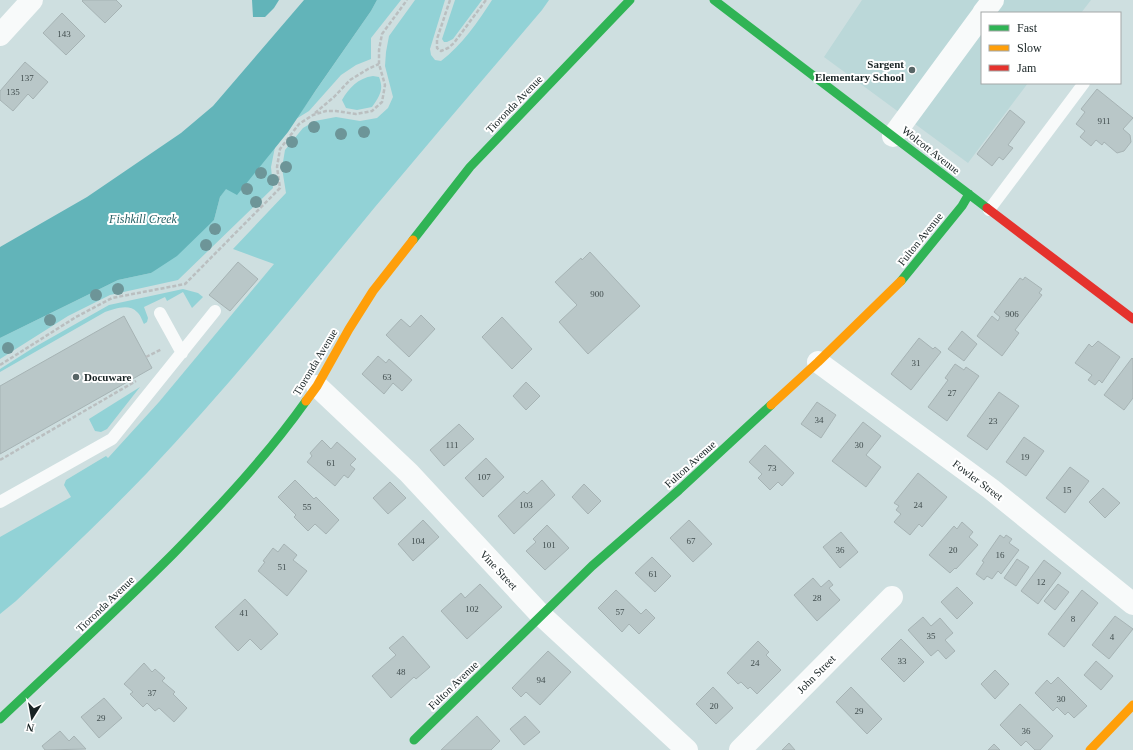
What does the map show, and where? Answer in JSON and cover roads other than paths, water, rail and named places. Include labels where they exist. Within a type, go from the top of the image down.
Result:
[{"type":"street","points":[[0,35],[32,0]]},
{"type":"street","name":"Tioronda Avenue","points":[[0,720],[127,600],[220,506],[286,429],[317,386],[349,329],[373,292],[470,167],[630,0]]},
{"type":"street","name":"Wolcott Avenue","points":[[714,0],[861,110],[989,210],[1133,319]]},
{"type":"street","points":[[984,12],[993,0]]},
{"type":"street","points":[[893,136],[981,17]]},
{"type":"street","name":"Fulton Avenue","points":[[414,740],[592,566],[679,490],[818,362],[899,283],[962,206],[969,194]]},
{"type":"street","name":"Fowler Street","points":[[818,362],[991,489],[1133,604]]},
{"type":"street","name":"Vine Street","points":[[317,386],[409,473],[541,615],[687,750]]},
{"type":"street","name":"John Street","points":[[740,750],[892,597]]},
{"type":"street","points":[[1090,750],[1133,705]]},
{"type":"lane","points":[[989,210],[1083,84]]},
{"type":"lane","points":[[0,502],[112,439],[215,311]]},
{"type":"lane","points":[[160,313],[182,353]]},
{"type":"water","points":[[252,0],[279,0],[274,8],[265,17],[253,17]]},
{"type":"water","name":"Fishkill Creek","points":[[304,0],[377,0],[288,132],[237,195],[226,189],[220,197],[214,220],[177,256],[151,273],[118,280],[0,338],[0,247],[87,197],[181,133],[213,106]]},
{"type":"place","name":"Sargent Elementary School","points":[[912,70]]},
{"type":"place","name":"Docuware","points":[[76,377]]}]
